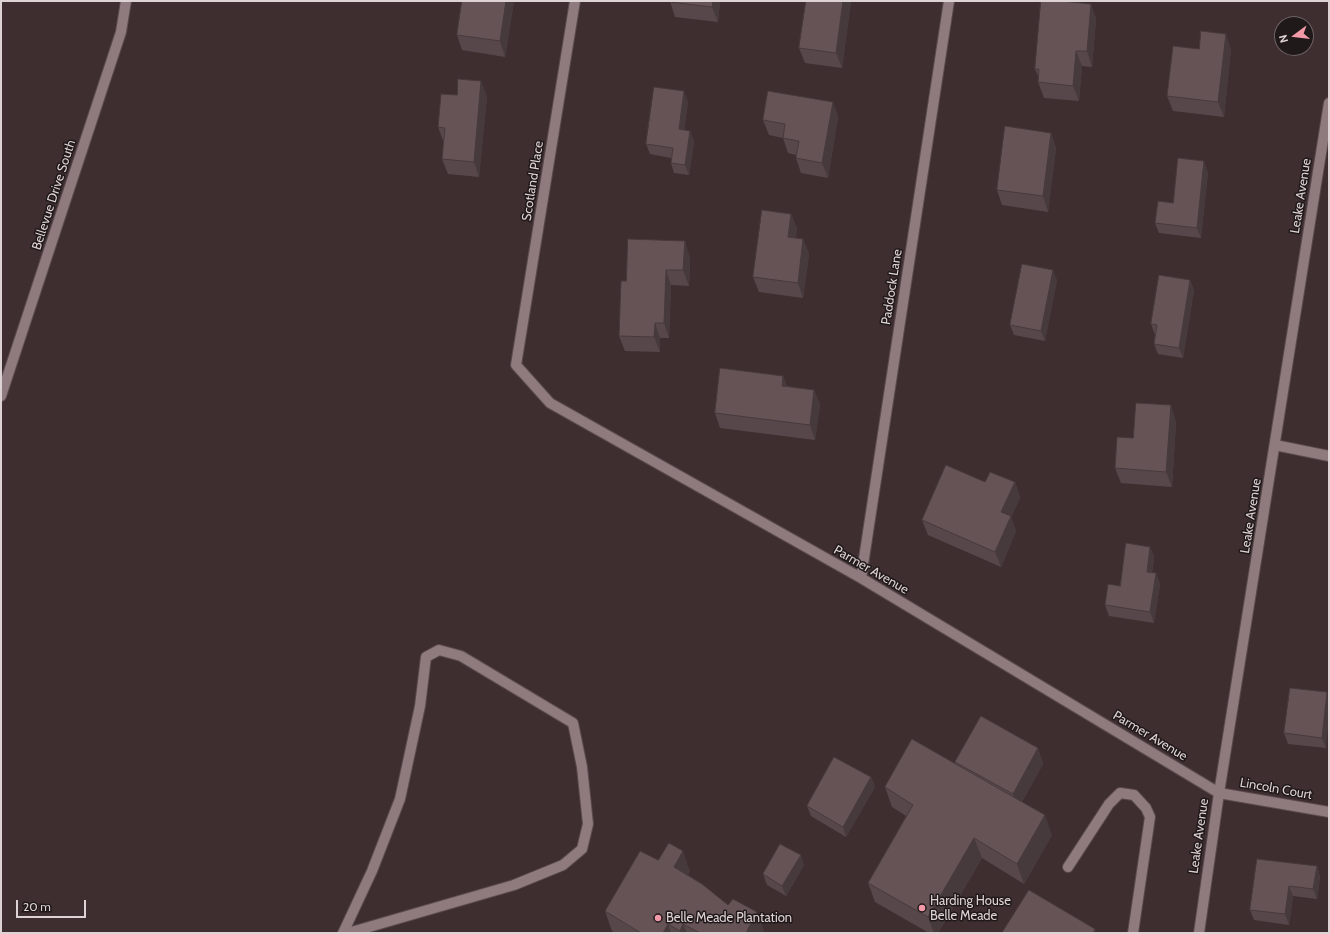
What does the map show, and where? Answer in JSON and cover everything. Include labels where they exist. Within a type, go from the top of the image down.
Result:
[{"type":"street","name":"Bellevue Drive South","points":[[1,396],[121,32],[126,1]]},
{"type":"street","name":"Scotland Place","points":[[516,365],[575,1]]},
{"type":"street","name":"Paddock Lane","points":[[861,578],[949,1]]},
{"type":"street","name":"Leake Avenue","points":[[1199,933],[1219,793],[1329,103]]},
{"type":"street","name":"Parmer Avenue","points":[[516,365],[550,403],[861,578],[1219,793]]},
{"type":"street","points":[[1275,445],[1329,456]]},
{"type":"street","points":[[343,933],[372,871],[400,799],[420,706],[426,657],[439,650],[461,656],[573,723],[582,767],[588,824],[582,849],[564,864],[514,885],[348,933]]},
{"type":"street","points":[[1068,867],[1109,804],[1120,793],[1134,795],[1146,808],[1150,817],[1133,933]]},
{"type":"street","name":"Lincoln Court","points":[[1219,793],[1329,812]]},
{"type":"building","points":[[462,1],[506,1],[500,41],[457,35]]},
{"type":"building","points":[[670,1],[713,1],[712,7]]},
{"type":"building","points":[[806,1],[843,1],[836,53],[799,48]]},
{"type":"building","points":[[1041,1],[1091,4],[1087,51],[1076,51],[1073,86],[1038,82],[1039,69],[1035,69]]},
{"type":"building","points":[[1201,31],[1226,34],[1218,102],[1167,96],[1173,46],[1199,49]]},
{"type":"building","points":[[458,79],[481,81],[474,162],[442,159],[445,128],[438,127],[441,94],[457,95]]},
{"type":"building","points":[[654,87],[684,91],[679,129],[690,131],[685,165],[671,163],[673,148],[646,144]]},
{"type":"building","points":[[768,91],[833,102],[822,163],[796,158],[799,141],[783,138],[785,124],[763,120]]},
{"type":"building","points":[[1005,126],[1051,133],[1043,196],[997,190]]},
{"type":"building","points":[[1178,158],[1204,161],[1197,228],[1155,223],[1158,201],[1173,203]]},
{"type":"building","points":[[762,210],[791,214],[788,237],[803,239],[798,283],[753,277]]},
{"type":"building","points":[[628,239],[685,241],[683,270],[666,270],[664,323],[655,323],[654,337],[619,336],[621,281],[626,281]]},
{"type":"building","points":[[1022,264],[1053,270],[1041,331],[1010,325]]},
{"type":"building","points":[[1159,275],[1190,280],[1179,348],[1154,344],[1157,325],[1151,324]]},
{"type":"building","points":[[720,368],[783,376],[782,386],[814,390],[810,425],[715,413]]},
{"type":"building","points":[[1136,403],[1171,405],[1166,472],[1115,468],[1117,437],[1133,438]]},
{"type":"building","points":[[946,465],[985,482],[990,472],[1015,482],[1001,512],[1011,516],[995,552],[922,520]]},
{"type":"building","points":[[1126,543],[1150,547],[1147,572],[1156,573],[1150,612],[1105,605],[1108,584],[1120,586]]},
{"type":"building","points":[[1290,688],[1327,692],[1322,738],[1284,733]]},
{"type":"building","points":[[981,716],[1038,748],[1013,794],[955,762]]},
{"type":"building","points":[[912,739],[1045,815],[1017,864],[974,838],[928,917],[868,883],[913,805],[885,787]]},
{"type":"building","points":[[834,757],[871,777],[843,827],[807,806]]},
{"type":"building","points":[[669,843],[683,851],[674,867],[702,884],[728,905],[733,899],[757,912],[746,933],[700,933],[683,924],[680,931],[668,924],[663,933],[641,933],[605,911],[640,851],[658,860]]},
{"type":"building","points":[[780,844],[801,855],[782,886],[763,874]]},
{"type":"building","points":[[1257,859],[1317,866],[1313,889],[1289,886],[1285,914],[1250,910]]},
{"type":"building","points":[[1029,890],[1095,929],[1093,933],[1002,933]]},
{"type":"place","name":"Harding House Belle Meade","points":[[922,908]]},
{"type":"place","name":"Belle Meade Plantation","points":[[658,918]]}]
